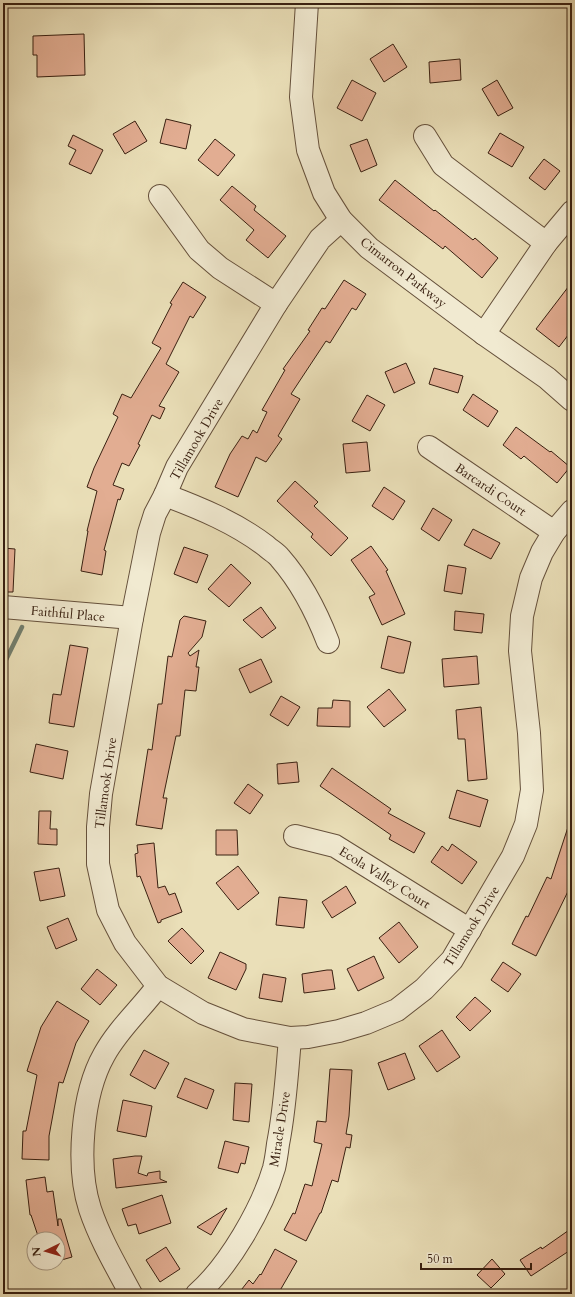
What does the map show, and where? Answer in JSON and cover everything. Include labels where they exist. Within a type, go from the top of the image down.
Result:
[{"type":"street","name":"Cimarron Parkway","points":[[307,3],[301,97],[308,150],[324,193],[340,220],[369,248],[484,334],[547,378],[572,400]]},
{"type":"street","points":[[425,136],[443,165],[546,243]]},
{"type":"street","points":[[160,196],[199,250],[220,268],[276,304]]},
{"type":"street","points":[[484,334],[546,243],[572,212]]},
{"type":"street","name":"Tillamook Drive","points":[[340,220],[320,239],[276,304],[177,467],[165,496],[155,514],[149,533],[132,618],[101,794],[98,827],[98,864],[108,910],[125,943],[158,986],[203,1013],[243,1029],[290,1038],[308,1037],[366,1023],[397,1010],[424,990],[452,960],[513,856],[526,824],[532,790],[529,734],[520,651],[522,616],[531,578],[542,552],[554,532],[572,510]]},
{"type":"street","name":"Barcardi Court","points":[[428,447],[554,532]]},
{"type":"street","points":[[165,496],[188,503],[223,519],[255,538],[279,556],[295,576],[308,598],[318,617],[328,642]]},
{"type":"street","name":"Faithful Place","points":[[3,607],[132,618]]},
{"type":"street","name":"Ecola Valley Court","points":[[295,836],[335,846],[470,930]]},
{"type":"street","points":[[130,1294],[106,1246],[90,1208],[84,1173],[83,1137],[88,1102],[98,1067],[104,1054],[113,1040],[158,986]]},
{"type":"street","name":"Miracle Drive","points":[[197,1294],[205,1287],[236,1248],[259,1205],[274,1168],[282,1124],[290,1038]]},
{"type":"building","points":[[84,34],[85,75],[37,77],[37,55],[33,55],[33,36]]},
{"type":"building","points":[[393,44],[407,67],[384,82],[370,59]]},
{"type":"building","points":[[460,59],[461,80],[430,83],[429,62]]},
{"type":"building","points":[[352,80],[376,93],[362,121],[337,108]]},
{"type":"building","points":[[497,80],[513,108],[498,116],[482,89]]},
{"type":"building","points":[[166,119],[191,125],[186,149],[160,143]]},
{"type":"building","points":[[135,121],[147,141],[125,154],[113,134]]},
{"type":"building","points":[[500,133],[524,147],[512,167],[488,153]]},
{"type":"building","points":[[73,135],[103,150],[91,174],[69,164],[76,150],[68,146]]},
{"type":"building","points":[[215,139],[235,155],[218,176],[198,160]]},
{"type":"building","points":[[367,139],[377,165],[361,172],[350,145]]},
{"type":"building","points":[[544,159],[560,171],[545,190],[529,178]]},
{"type":"building","points":[[395,180],[473,240],[475,238],[498,258],[482,278],[445,246],[443,249],[379,200]]},
{"type":"building","points":[[232,186],[256,206],[254,210],[286,236],[268,258],[246,240],[254,230],[220,200]]},
{"type":"building","points":[[344,280],[366,294],[356,310],[352,308],[330,343],[326,341],[291,394],[300,399],[278,436],[282,439],[266,462],[256,457],[238,497],[215,487],[230,454],[242,436],[248,439],[253,430],[257,433],[267,412],[262,410],[285,370],[283,369],[310,331],[308,330],[322,308],[325,309]]},
{"type":"building","points":[[183,282],[206,297],[193,318],[190,316],[166,364],[179,372],[159,406],[165,408],[160,419],[152,415],[138,444],[140,445],[129,466],[122,463],[113,485],[124,489],[120,500],[118,499],[104,550],[106,551],[102,575],[81,571],[87,531],[97,491],[87,487],[94,468],[118,417],[113,414],[122,394],[131,398],[161,348],[152,343],[172,304],[170,303]]},
{"type":"building","points":[[572,282],[572,330],[559,347],[536,329]]},
{"type":"building","points":[[406,363],[415,383],[394,393],[385,372]]},
{"type":"building","points":[[434,368],[463,376],[458,393],[429,384]]},
{"type":"building","points":[[473,394],[498,411],[488,427],[463,410]]},
{"type":"building","points":[[367,395],[385,405],[370,431],[352,421]]},
{"type":"building","points":[[516,427],[550,452],[551,451],[570,467],[557,483],[524,456],[521,459],[503,445]]},
{"type":"building","points":[[367,442],[370,471],[346,473],[343,444]]},
{"type":"building","points":[[295,481],[318,502],[314,506],[348,538],[331,556],[311,537],[313,534],[277,501]]},
{"type":"building","points":[[384,487],[405,501],[393,520],[372,506]]},
{"type":"building","points":[[433,508],[452,520],[439,541],[421,529]]},
{"type":"building","points":[[473,529],[500,543],[491,559],[464,545]]},
{"type":"building","points":[[371,546],[388,570],[386,571],[405,614],[382,625],[369,597],[375,594],[351,560]]},
{"type":"building","points":[[184,547],[208,555],[197,583],[174,574]]},
{"type":"building","points":[[3,548],[15,549],[13,592],[3,592]]},
{"type":"building","points":[[231,564],[251,583],[229,607],[208,589]]},
{"type":"building","points":[[448,565],[466,568],[462,594],[444,591]]},
{"type":"building","points":[[261,607],[276,628],[262,638],[243,620]]},
{"type":"building","points":[[455,611],[484,614],[482,633],[454,630]]},
{"type":"building","points":[[184,616],[206,621],[202,637],[188,653],[190,656],[199,650],[196,667],[199,667],[196,691],[185,690],[180,736],[176,736],[163,798],[167,798],[162,829],[136,825],[148,749],[152,750],[158,704],[162,704],[168,656],[172,657],[180,620]]},
{"type":"building","points":[[388,636],[411,642],[404,673],[381,668]]},
{"type":"building","points":[[70,645],[88,648],[74,727],[49,723],[53,694],[61,695]]},
{"type":"building","points":[[477,656],[479,684],[444,687],[442,659]]},
{"type":"building","points":[[261,659],[272,682],[250,693],[239,669]]},
{"type":"building","points":[[389,689],[406,710],[384,727],[367,707]]},
{"type":"building","points":[[281,696],[300,707],[288,726],[270,715]]},
{"type":"building","points":[[333,700],[350,701],[350,727],[317,726],[318,708],[332,708]]},
{"type":"building","points":[[481,707],[487,779],[468,781],[465,739],[458,739],[456,710]]},
{"type":"building","points":[[36,744],[68,751],[63,779],[30,772]]},
{"type":"building","points":[[297,762],[299,782],[278,784],[277,764]]},
{"type":"building","points":[[332,768],[391,809],[388,813],[425,833],[414,853],[389,839],[391,835],[320,786]]},
{"type":"building","points":[[248,784],[263,795],[250,814],[234,803]]},
{"type":"building","points":[[457,790],[488,800],[480,827],[449,818]]},
{"type":"building","points":[[39,811],[51,811],[50,829],[57,829],[57,845],[38,844]]},
{"type":"building","points":[[570,821],[572,822],[572,883],[536,956],[512,944],[526,916],[528,917],[547,877],[551,879]]},
{"type":"building","points":[[216,830],[237,830],[238,855],[216,855]]},
{"type":"building","points":[[154,843],[158,888],[165,886],[169,895],[175,893],[182,912],[161,920],[161,922],[158,923],[140,876],[137,877],[135,854],[138,853],[137,845]]},
{"type":"building","points":[[452,844],[477,862],[462,884],[431,862],[442,846],[448,851]]},
{"type":"building","points":[[238,866],[259,893],[238,910],[216,883]]},
{"type":"building","points":[[59,868],[65,896],[40,901],[34,872]]},
{"type":"building","points":[[346,886],[356,903],[332,918],[322,902]]},
{"type":"building","points":[[279,897],[307,900],[304,928],[276,925]]},
{"type":"building","points":[[68,918],[77,940],[56,949],[47,927]]},
{"type":"building","points":[[399,922],[418,947],[399,963],[379,938]]},
{"type":"building","points":[[182,928],[204,951],[191,964],[168,941]]},
{"type":"building","points":[[220,952],[246,964],[246,969],[236,990],[208,978]]},
{"type":"building","points":[[374,956],[384,978],[358,991],[347,969]]},
{"type":"building","points":[[503,962],[521,974],[508,992],[491,980]]},
{"type":"building","points":[[97,969],[117,985],[100,1005],[81,989]]},
{"type":"building","points":[[332,970],[335,989],[304,993],[302,974]]},
{"type":"building","points":[[263,974],[286,978],[282,1002],[259,998]]},
{"type":"building","points":[[475,997],[491,1011],[470,1031],[456,1017]]},
{"type":"building","points":[[57,1001],[89,1021],[76,1043],[63,1083],[59,1082],[49,1136],[49,1160],[22,1159],[23,1131],[26,1131],[37,1075],[27,1071],[41,1027]]},
{"type":"building","points":[[442,1030],[460,1057],[437,1072],[419,1046]]},
{"type":"building","points":[[144,1050],[169,1063],[155,1089],[130,1075]]},
{"type":"building","points":[[405,1053],[415,1079],[388,1090],[378,1063]]},
{"type":"building","points":[[330,1069],[352,1070],[349,1116],[346,1134],[352,1135],[350,1148],[346,1147],[338,1182],[332,1180],[321,1213],[306,1241],[284,1230],[293,1213],[295,1214],[305,1184],[312,1186],[322,1144],[314,1142],[317,1121],[326,1122]]},
{"type":"building","points":[[185,1078],[214,1090],[207,1109],[177,1097]]},
{"type":"building","points":[[235,1083],[252,1084],[249,1122],[233,1120]]},
{"type":"building","points":[[123,1100],[152,1106],[146,1137],[117,1131]]},
{"type":"building","points":[[225,1141],[249,1147],[245,1164],[241,1163],[238,1173],[218,1168]]},
{"type":"building","points":[[142,1156],[138,1173],[147,1176],[148,1173],[160,1171],[160,1179],[167,1182],[116,1188],[113,1159]]},
{"type":"building","points":[[45,1177],[47,1192],[53,1191],[58,1226],[58,1219],[61,1219],[64,1231],[36,1231],[30,1215],[26,1180]]},
{"type":"building","points":[[162,1195],[171,1223],[139,1234],[136,1224],[128,1226],[122,1209]]},
{"type":"building","points":[[227,1208],[211,1235],[197,1227]]},
{"type":"building","points":[[572,1228],[572,1249],[531,1276],[520,1260],[541,1247],[542,1249]]},
{"type":"building","points":[[66,1236],[72,1257],[66,1259]]},
{"type":"building","points":[[166,1247],[180,1269],[160,1282],[146,1260]]},
{"type":"building","points":[[275,1249],[297,1261],[278,1294],[238,1294],[249,1280],[253,1284],[260,1274],[261,1275]]},
{"type":"building","points":[[492,1259],[505,1274],[491,1288],[477,1275]]},
{"type":"waterway","points":[[3,666],[22,627]]}]
